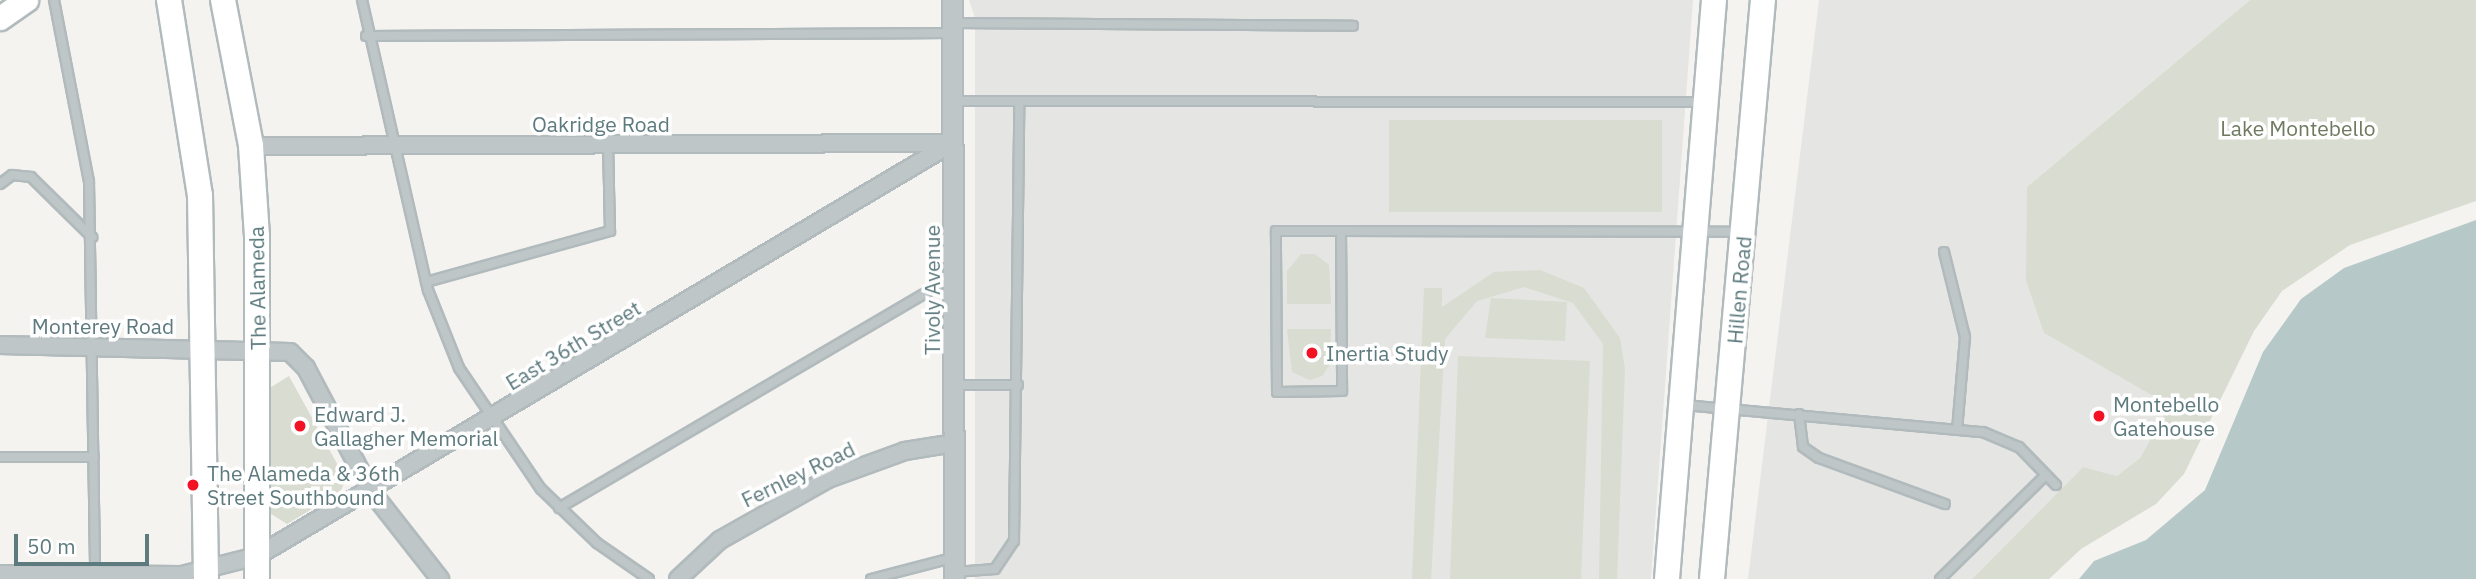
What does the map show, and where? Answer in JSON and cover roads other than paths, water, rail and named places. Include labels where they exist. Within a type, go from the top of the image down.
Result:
[{"type":"main road","points":[[0,18],[14,0]]},
{"type":"main road","points":[[0,18],[26,0]]},
{"type":"main road","name":"The Alameda","points":[[223,0],[251,146],[259,348],[257,567]]},
{"type":"main road","points":[[231,0],[231,35]]},
{"type":"main road","points":[[1667,579],[1684,405],[1714,0]]},
{"type":"main road","name":"Hillen Road","points":[[1712,579],[1763,0]]},
{"type":"main road","points":[[171,6],[200,195],[205,348],[206,576]]},
{"type":"street","name":"Tivoly Avenue","points":[[952,0],[956,443],[954,570]]},
{"type":"street","name":"Oakridge Road","points":[[251,146],[952,143]]},
{"type":"street","name":"East 36th Street","points":[[0,574],[206,576],[257,567],[370,491],[952,143]]},
{"type":"street","name":"Monterey Road","points":[[0,345],[259,348],[299,359],[370,491],[440,579]]},
{"type":"street","name":"Fernley Road","points":[[678,579],[720,541],[828,480],[905,452],[956,443]]},
{"type":"lane","points":[[54,0],[85,147],[92,237],[95,577]]},
{"type":"lane","points":[[362,0],[366,36],[395,146],[426,282],[459,368],[491,419],[559,508],[649,579]]},
{"type":"lane","points":[[366,36],[1353,26]]},
{"type":"lane","points":[[952,101],[1705,102]]},
{"type":"lane","points":[[871,579],[954,570],[995,569],[1014,541],[1018,385],[1018,102]]},
{"type":"lane","points":[[426,282],[610,231],[608,145]]},
{"type":"lane","points":[[0,184],[12,175],[31,177],[92,237]]},
{"type":"lane","points":[[1341,231],[1342,391],[1277,392],[1276,232],[1341,231],[1696,229],[1744,233]]},
{"type":"lane","points":[[1944,252],[1965,337],[1957,430]]},
{"type":"lane","points":[[559,508],[954,275]]},
{"type":"lane","points":[[955,385],[1018,385]]},
{"type":"lane","points":[[1684,405],[1799,414],[2003,437],[2056,485]]},
{"type":"lane","points":[[1799,414],[1803,447],[1819,458],[1945,505]]},
{"type":"lane","points":[[0,457],[94,457]]},
{"type":"lane","points":[[1940,579],[2046,475]]},
{"type":"place","name":"Inertia Study","points":[[1312,353]]},
{"type":"place","name":"Montebello Gatehouse","points":[[2099,416]]},
{"type":"place","name":"Edward J. Gallagher Memorial","points":[[300,426]]},
{"type":"place","name":"The Alameda & 36th Street Southbound","points":[[193,485]]},
{"type":"park label","name":"Lake Montebello","points":[[2298,128]]}]
